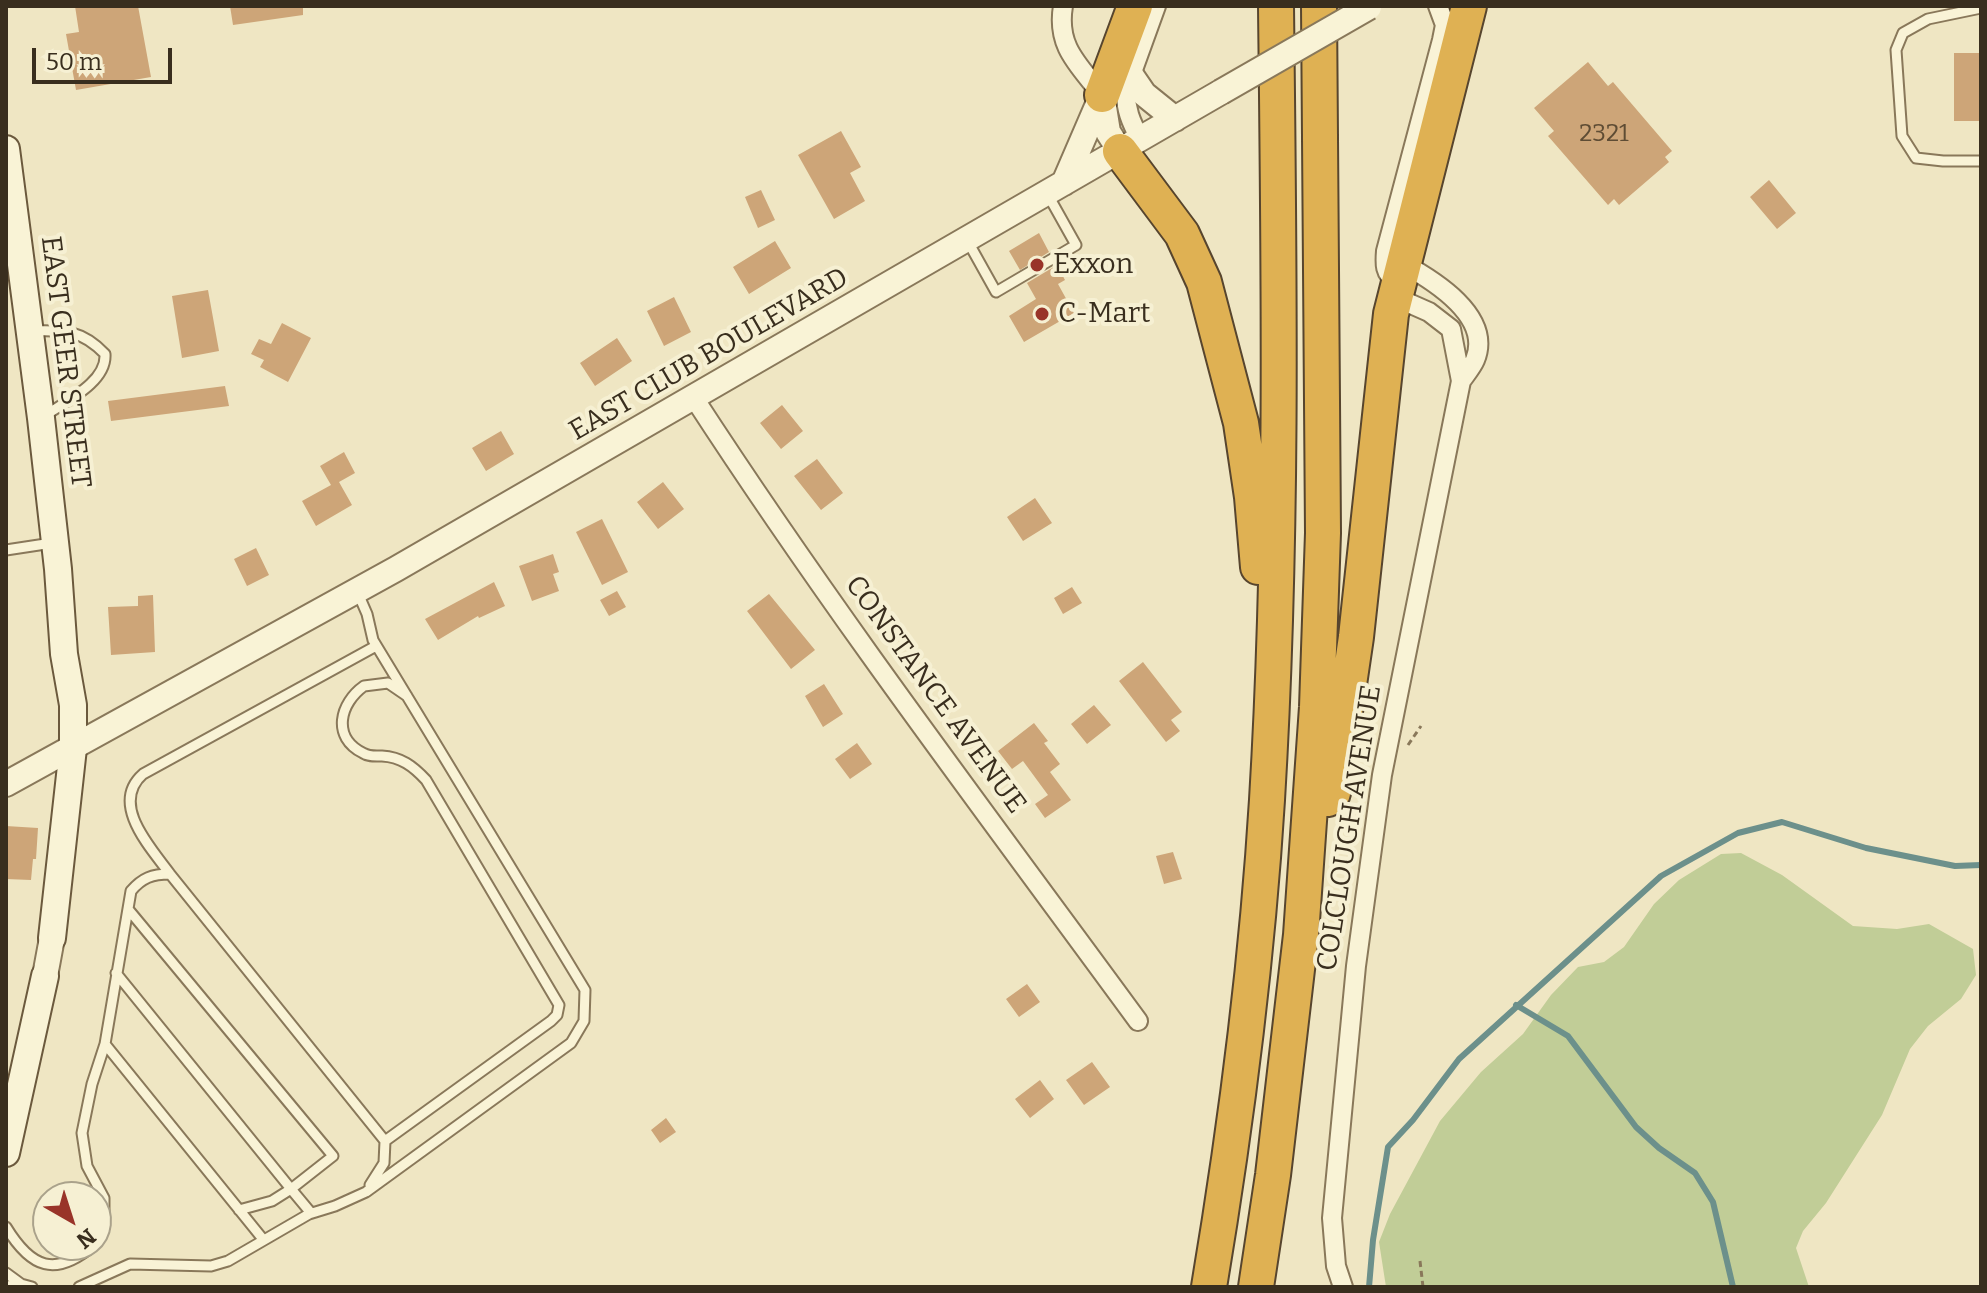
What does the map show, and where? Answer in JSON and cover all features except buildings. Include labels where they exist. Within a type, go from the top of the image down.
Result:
[{"type":"highway","points":[[1102,95],[1135,6]]},
{"type":"highway","points":[[1209,1287],[1248,1016],[1266,816],[1272,703],[1278,502],[1276,6]]},
{"type":"highway","points":[[1256,1287],[1286,1067],[1310,826],[1317,707],[1323,533],[1319,6]]},
{"type":"highway","points":[[1310,826],[1333,793],[1356,637],[1398,280],[1460,7]]},
{"type":"highway","points":[[1130,145],[1182,234],[1204,282],[1233,387],[1247,456],[1272,703]]},
{"type":"main road","name":"EAST GEER STREET","points":[[6,149],[41,418],[64,654],[73,705],[73,748],[52,938]]},
{"type":"main road","name":"EAST GEER STREET","points":[[6,1153],[45,976]]},
{"type":"street","points":[[1063,6],[1061,33],[1067,48],[1102,95],[1108,132],[1130,145]]},
{"type":"street","points":[[1130,145],[1125,103],[1131,75],[1156,6]]},
{"type":"street","name":"EAST CLUB BOULEVARD","points":[[6,784],[694,398],[1370,6]]},
{"type":"street","points":[[1131,75],[1144,94],[1175,119]]},
{"type":"street","points":[[1056,188],[1102,95]]},
{"type":"street","name":"COLCLOUGH AVENUE","points":[[1398,280],[1429,312],[1451,329],[1461,381]]},
{"type":"street","name":"COLCLOUGH AVENUE","points":[[1343,1287],[1336,1266],[1332,1218],[1356,966],[1382,775],[1461,381],[1476,354],[1475,331],[1468,313],[1441,287],[1398,280]]},
{"type":"street","name":"CONSTANCE AVENUE","points":[[694,398],[764,505],[1138,1021]]},
{"type":"street","name":"EAST GEER STREET","points":[[45,976],[52,938]]},
{"type":"lane","points":[[1981,8],[1928,19],[1903,33],[1896,50],[1902,136],[1916,158],[1981,161]]},
{"type":"lane","points":[[967,240],[996,292],[1076,245],[1056,188]]},
{"type":"lane","points":[[29,331],[69,330],[94,342],[105,354],[106,362],[90,385],[41,418]]},
{"type":"lane","points":[[6,550],[55,543]]},
{"type":"lane","points":[[79,1287],[130,1264],[211,1266],[228,1261],[262,1238],[311,1213],[366,1192],[571,1043],[584,1021],[585,990],[376,646],[356,590]]},
{"type":"lane","points":[[366,1192],[384,1163],[385,1141],[170,874],[133,817],[130,805],[137,779],[376,646]]},
{"type":"lane","points":[[385,1141],[551,1021],[557,1015],[559,1005],[426,780],[406,762],[362,753],[345,736],[344,707],[364,686],[388,683],[407,696]]},
{"type":"lane","points":[[95,1181],[87,1166],[82,1133],[92,1084],[105,1044],[131,891],[140,880],[170,874]]},
{"type":"lane","points":[[128,909],[333,1156],[272,1201],[239,1210]]},
{"type":"lane","points":[[116,973],[311,1213]]},
{"type":"lane","points":[[105,1044],[262,1238]]},
{"type":"lane","points":[[6,1227],[21,1251],[32,1258]]},
{"type":"lane","points":[[36,1261],[58,1264],[69,1261]]},
{"type":"lane","points":[[6,1273],[26,1286]]},
{"type":"lane","points":[[6,1286],[26,1286]]},
{"type":"path","points":[[1420,1261],[1423,1287]]},
{"type":"green space","points":[[1741,853],[1782,875],[1853,926],[1897,929],[1929,924],[1973,949],[1976,975],[1961,999],[1928,1026],[1910,1049],[1882,1115],[1826,1203],[1803,1231],[1796,1248],[1809,1287],[1386,1287],[1379,1242],[1390,1214],[1440,1121],[1481,1072],[1523,1034],[1551,995],[1578,967],[1604,962],[1624,947],[1654,904],[1679,880],[1721,854]]},
{"type":"waterway","points":[[1369,1287],[1388,1147],[1413,1120],[1459,1059],[1661,876],[1738,833],[1782,822],[1866,848],[1955,866],[1981,865]]},
{"type":"waterway","points":[[1516,1005],[1568,1036],[1636,1127],[1659,1148],[1695,1173],[1713,1202],[1733,1287]]},
{"type":"place","name":"Exxon","points":[[1037,265]]},
{"type":"place","name":"C-Mart","points":[[1042,314]]}]
